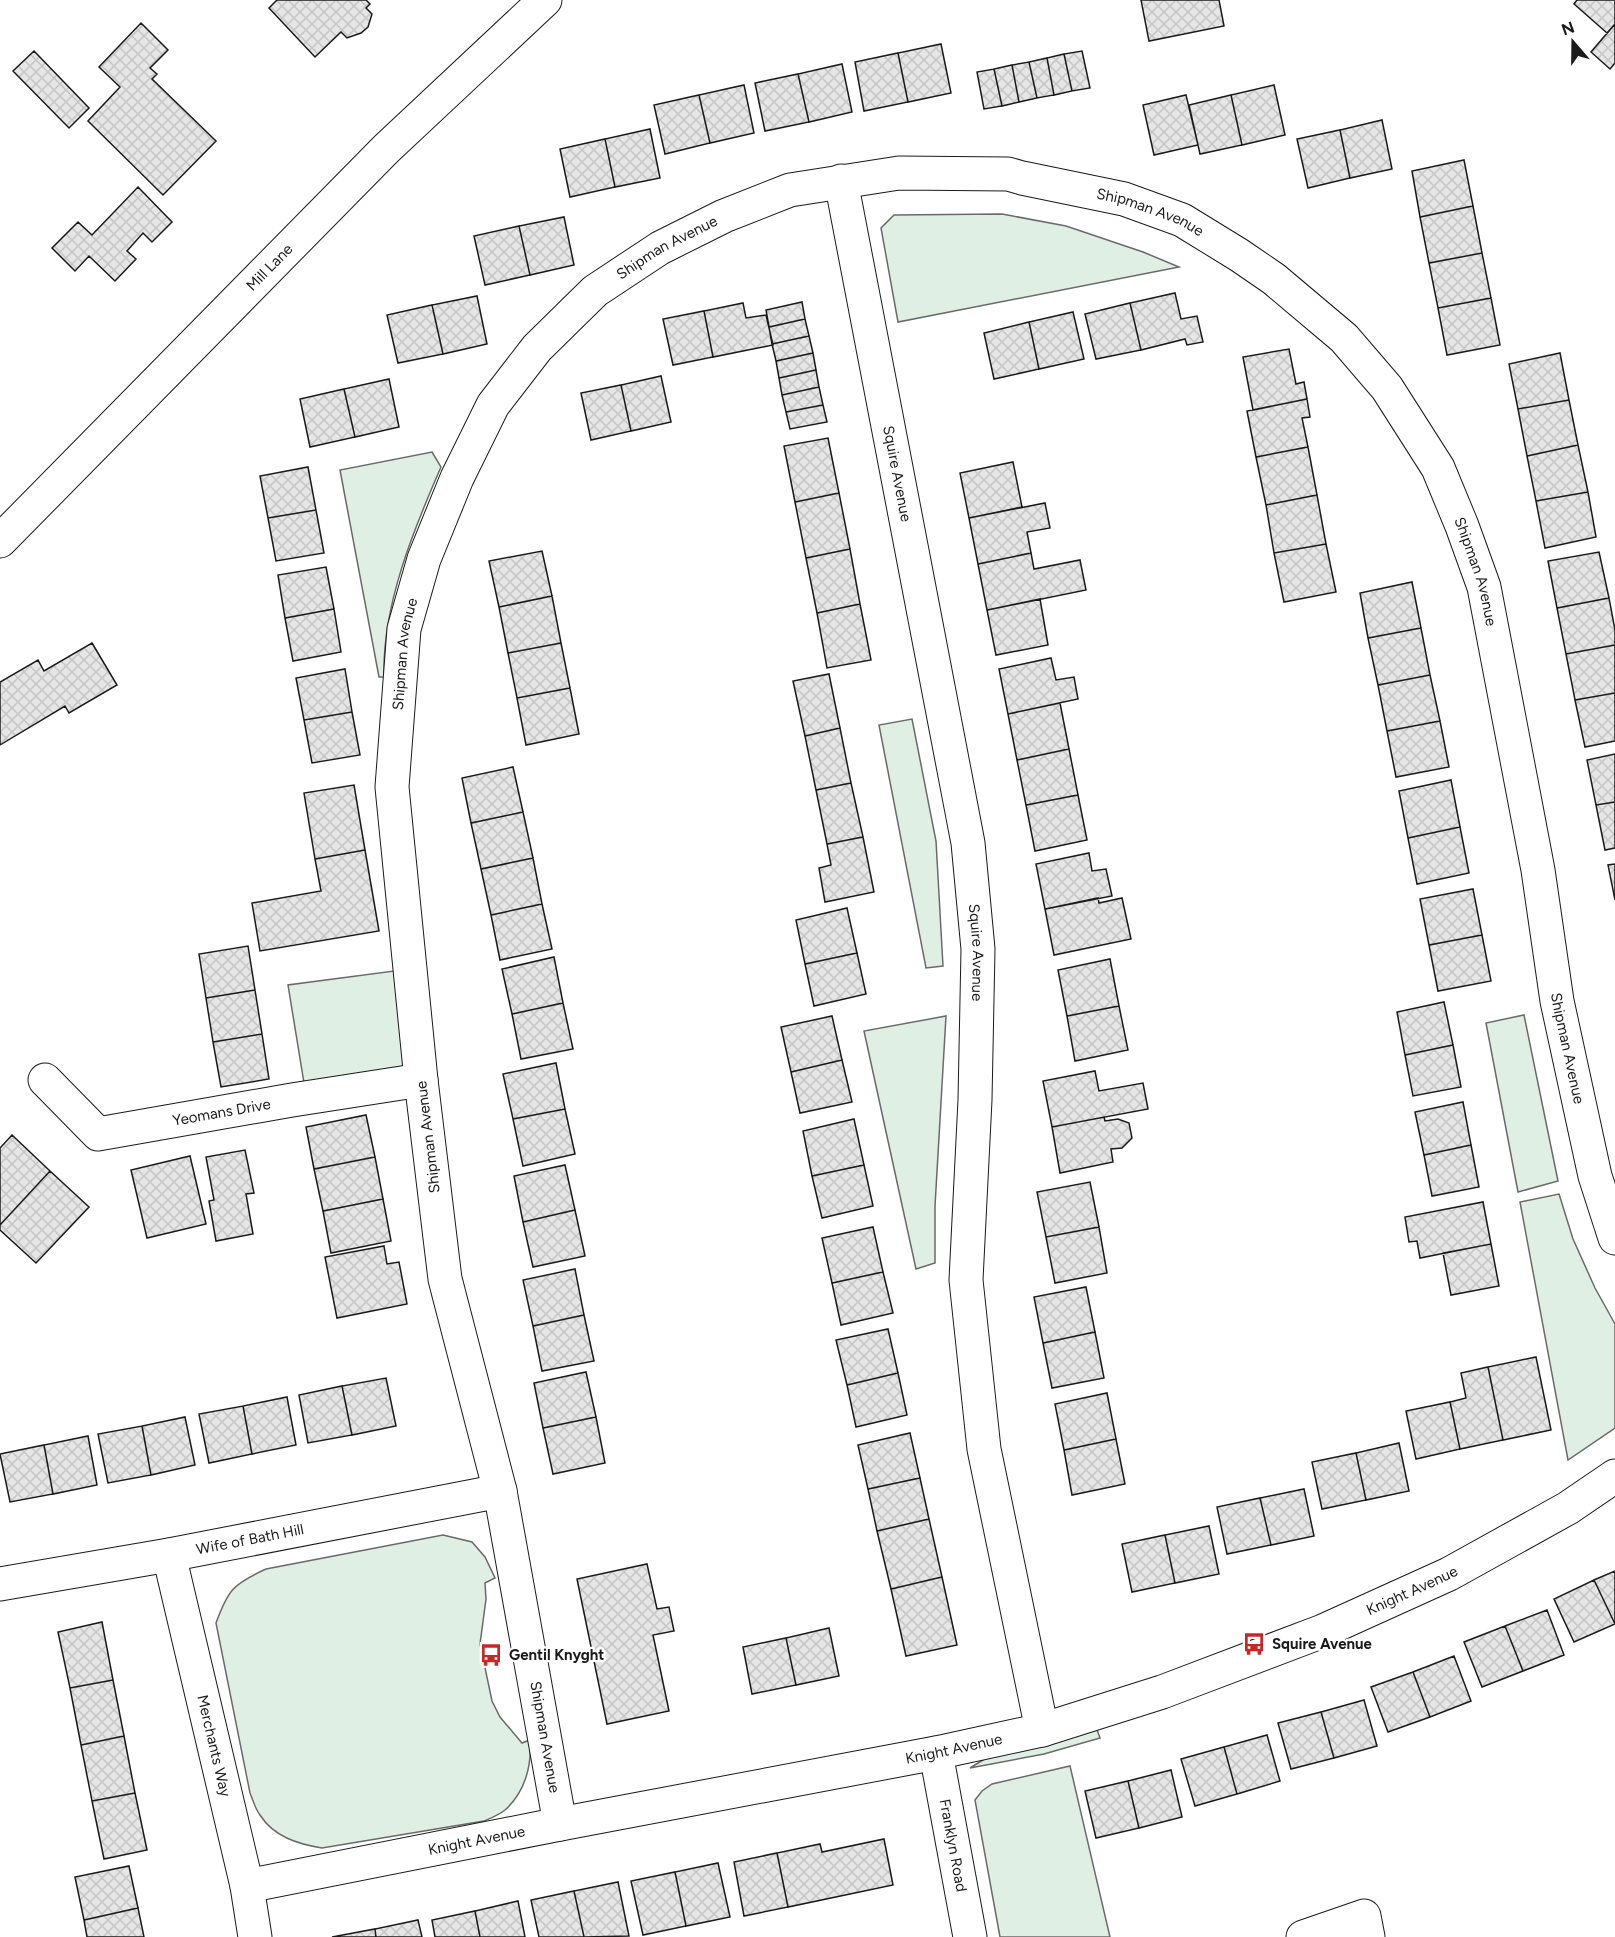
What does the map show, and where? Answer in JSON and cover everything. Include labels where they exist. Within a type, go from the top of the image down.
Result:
[{"type":"street","name":"Mill Lane","points":[[0,541],[386,149],[544,0]]},
{"type":"street","name":"Shipman Avenue","points":[[560,1824],[500,1491],[445,1279],[421,1080],[392,787],[404,629],[424,559],[457,478],[493,405],[537,348],[595,291],[660,248],[724,216],[790,190],[899,173],[1008,174],[1124,198],[1182,220],[1274,279],[1344,338],[1387,388],[1438,468],[1484,586],[1538,870],[1557,1001],[1595,1176],[1615,1238]]},
{"type":"street","name":"Squire Avenue","points":[[841,181],[968,843],[978,950],[975,1100],[966,1280],[984,1449],[1042,1730]]},
{"type":"street","name":"Yeomans Drive","points":[[45,1080],[98,1134],[421,1080]]},
{"type":"street","name":"Knight Avenue","points":[[247,1886],[560,1824],[936,1754],[1042,1730],[1162,1692],[1333,1626],[1449,1574],[1568,1508],[1615,1476]]},
{"type":"street","name":"Wife of Bath Hill","points":[[0,1584],[169,1555],[500,1491]]},
{"type":"street","name":"Merchants Way","points":[[169,1555],[247,1886],[255,1937]]},
{"type":"street","name":"Franklyn Road","points":[[936,1754],[970,1937]]},
{"type":"street","points":[[1303,1937],[1364,1916],[1368,1937]]},
{"type":"green space","points":[[1002,214],[1066,226],[1143,252],[1179,267],[898,322],[881,228],[894,215]]},
{"type":"green space","points":[[432,452],[441,467],[401,569],[388,623],[384,677],[379,677],[340,470]]},
{"type":"green space","points":[[912,719],[936,841],[943,966],[926,968],[879,725]]},
{"type":"green space","points":[[394,971],[406,1074],[305,1089],[288,985]]},
{"type":"green space","points":[[1524,1015],[1558,1181],[1518,1192],[1486,1023]]},
{"type":"green space","points":[[946,1016],[935,1206],[935,1263],[916,1269],[864,1031]]},
{"type":"green space","points":[[1559,1194],[1573,1239],[1595,1288],[1615,1324],[1615,1428],[1568,1460],[1520,1202]]},
{"type":"green space","points":[[443,1535],[472,1542],[485,1557],[495,1578],[485,1583],[486,1599],[480,1644],[492,1701],[500,1717],[522,1743],[530,1740],[528,1769],[518,1795],[505,1810],[484,1821],[322,1848],[279,1834],[266,1823],[257,1810],[250,1793],[216,1623],[228,1595],[246,1579],[266,1569]]},
{"type":"green space","points":[[1096,1727],[1100,1738],[1044,1754],[970,1768],[991,1755]]},
{"type":"green space","points":[[1070,1766],[1110,1937],[1000,1937],[975,1800],[992,1784]]},
{"type":"building","points":[[277,0],[366,0],[370,4],[366,8],[372,14],[368,27],[361,33],[347,38],[341,32],[315,57],[269,8]]},
{"type":"building","points":[[1141,0],[1219,0],[1224,26],[1149,41]]},
{"type":"building","points":[[1577,0],[1615,0],[1615,24],[1607,33],[1574,4]]},
{"type":"building","points":[[141,23],[168,50],[150,68],[157,74],[152,79],[216,141],[163,195],[88,121],[120,87],[99,67]]},
{"type":"building","points":[[1615,24],[1615,63],[1610,69],[1591,52]]},
{"type":"building","points":[[941,44],[951,93],[908,102],[898,53]]},
{"type":"building","points":[[34,51],[89,108],[69,128],[13,71]]},
{"type":"building","points":[[1082,51],[1090,88],[1072,91],[1064,54]]},
{"type":"building","points":[[898,53],[908,102],[864,111],[855,62]]},
{"type":"building","points":[[1064,54],[1072,91],[1054,95],[1047,58]]},
{"type":"building","points":[[1047,58],[1054,95],[1037,98],[1029,62]]},
{"type":"building","points":[[1029,62],[1037,98],[1019,102],[1012,65]]},
{"type":"building","points":[[842,64],[852,112],[809,122],[798,74]]},
{"type":"building","points":[[1012,65],[1019,102],[1002,106],[994,69]]},
{"type":"building","points":[[994,69],[1002,106],[984,109],[977,72]]},
{"type":"building","points":[[798,74],[809,122],[765,131],[755,83]]},
{"type":"building","points":[[744,85],[754,133],[710,143],[699,95]]},
{"type":"building","points":[[1274,85],[1285,135],[1242,145],[1231,95]]},
{"type":"building","points":[[699,95],[710,143],[665,154],[654,105]]},
{"type":"building","points":[[1186,95],[1198,145],[1154,155],[1143,105]]},
{"type":"building","points":[[1231,95],[1242,145],[1200,154],[1189,105]]},
{"type":"building","points":[[1382,120],[1392,169],[1350,178],[1340,130]]},
{"type":"building","points":[[650,129],[660,178],[615,187],[605,139]]},
{"type":"building","points":[[1340,130],[1350,178],[1308,188],[1297,139]]},
{"type":"building","points":[[605,139],[615,187],[570,197],[560,149]]},
{"type":"building","points":[[1464,160],[1473,206],[1420,217],[1412,171]]},
{"type":"building","points":[[138,187],[172,222],[152,242],[143,233],[127,251],[136,259],[115,281],[89,256],[75,271],[52,248],[78,222],[92,235]]},
{"type":"building","points":[[1473,206],[1482,253],[1429,263],[1420,217]]},
{"type":"building","points":[[564,217],[574,265],[530,275],[519,226]]},
{"type":"building","points":[[519,226],[530,275],[485,285],[474,236]]},
{"type":"building","points":[[1482,253],[1491,298],[1438,308],[1429,263]]},
{"type":"building","points":[[1175,293],[1181,319],[1197,316],[1203,342],[1187,345],[1185,339],[1141,350],[1130,303]]},
{"type":"building","points":[[477,296],[487,344],[443,354],[432,305]]},
{"type":"building","points":[[1491,298],[1500,345],[1447,355],[1438,308]]},
{"type":"building","points":[[802,302],[805,319],[769,327],[766,310]]},
{"type":"building","points":[[743,303],[746,318],[766,315],[773,345],[713,357],[704,311]]},
{"type":"building","points":[[1130,303],[1141,350],[1096,359],[1085,314]]},
{"type":"building","points":[[432,305],[443,354],[398,363],[387,315]]},
{"type":"building","points":[[704,311],[713,357],[673,365],[663,319]]},
{"type":"building","points":[[1073,312],[1084,359],[1039,369],[1029,322]]},
{"type":"building","points":[[805,319],[809,336],[772,344],[769,327]]},
{"type":"building","points":[[1029,322],[1039,369],[994,379],[984,333]]},
{"type":"building","points":[[809,336],[813,353],[776,361],[772,344]]},
{"type":"building","points":[[1289,349],[1296,384],[1304,382],[1307,399],[1253,410],[1243,357]]},
{"type":"building","points":[[813,353],[816,370],[779,378],[776,361]]},
{"type":"building","points":[[1560,353],[1569,400],[1518,409],[1509,364]]},
{"type":"building","points":[[816,370],[819,387],[782,395],[779,378]]},
{"type":"building","points":[[661,376],[671,422],[631,431],[621,385]]},
{"type":"building","points":[[389,379],[399,427],[355,437],[344,389]]},
{"type":"building","points":[[621,385],[631,431],[591,440],[581,393]]},
{"type":"building","points":[[819,387],[823,405],[786,412],[782,395]]},
{"type":"building","points":[[344,389],[355,437],[310,447],[300,399]]},
{"type":"building","points":[[1307,399],[1310,417],[1302,418],[1308,447],[1256,457],[1247,411]]},
{"type":"building","points":[[1569,400],[1578,445],[1527,456],[1518,409]]},
{"type":"building","points":[[823,405],[827,422],[790,429],[786,412]]},
{"type":"building","points":[[828,438],[839,493],[795,502],[784,446]]},
{"type":"building","points":[[1578,445],[1588,492],[1536,501],[1527,456]]},
{"type":"building","points":[[1308,447],[1317,495],[1266,505],[1256,457]]},
{"type":"building","points":[[1013,462],[1022,507],[969,518],[960,473]]},
{"type":"building","points":[[308,467],[316,510],[268,518],[260,476]]},
{"type":"building","points":[[1588,492],[1596,537],[1545,548],[1536,501]]},
{"type":"building","points":[[839,493],[850,549],[806,558],[795,502]]},
{"type":"building","points":[[1317,495],[1326,544],[1274,553],[1266,505]]},
{"type":"building","points":[[1045,503],[1050,528],[1027,532],[1031,553],[978,564],[969,518]]},
{"type":"building","points":[[316,510],[324,553],[276,561],[268,518]]},
{"type":"building","points":[[1326,544],[1336,592],[1284,602],[1274,553]]},
{"type":"building","points":[[850,549],[860,604],[817,613],[806,558]]},
{"type":"building","points":[[542,551],[552,596],[499,607],[489,561]]},
{"type":"building","points":[[1599,552],[1609,598],[1557,608],[1548,561]]},
{"type":"building","points":[[1031,553],[1034,569],[1080,560],[1086,590],[987,610],[978,564]]},
{"type":"building","points":[[326,567],[334,609],[285,618],[278,575]]},
{"type":"building","points":[[1412,582],[1421,628],[1368,638],[1360,593]]},
{"type":"building","points":[[552,596],[561,643],[508,653],[499,607]]},
{"type":"building","points":[[1609,598],[1615,630],[1615,645],[1566,654],[1557,608]]},
{"type":"building","points":[[1040,599],[1048,645],[996,655],[987,610]]},
{"type":"building","points":[[860,604],[871,660],[827,668],[817,613]]},
{"type":"building","points":[[334,609],[341,652],[293,661],[285,618]]},
{"type":"building","points":[[1421,628],[1430,675],[1378,685],[1368,638]]},
{"type":"building","points":[[92,643],[117,685],[69,713],[65,706],[0,745],[0,682],[38,660],[44,671]]},
{"type":"building","points":[[561,643],[570,688],[517,698],[508,653]]},
{"type":"building","points":[[1615,645],[1615,693],[1575,700],[1566,654]]},
{"type":"building","points":[[1051,658],[1056,680],[1074,677],[1078,699],[1008,714],[999,669]]},
{"type":"building","points":[[345,669],[352,712],[304,720],[296,678]]},
{"type":"building","points":[[829,674],[840,728],[805,736],[793,681]]},
{"type":"building","points":[[1430,675],[1440,721],[1387,731],[1378,685]]},
{"type":"building","points":[[570,688],[579,734],[526,745],[517,698]]},
{"type":"building","points":[[1615,693],[1615,741],[1585,747],[1575,700]]},
{"type":"building","points":[[1060,703],[1069,749],[1017,760],[1008,714]]},
{"type":"building","points":[[352,712],[360,755],[312,763],[304,720]]},
{"type":"building","points":[[1440,721],[1449,767],[1396,777],[1387,731]]},
{"type":"building","points":[[840,728],[851,783],[816,790],[805,736]]},
{"type":"building","points":[[1069,749],[1078,795],[1026,805],[1017,760]]},
{"type":"building","points":[[1615,754],[1615,802],[1596,805],[1587,760]]},
{"type":"building","points":[[513,767],[523,812],[471,823],[462,778]]},
{"type":"building","points":[[1451,780],[1460,827],[1408,838],[1399,791]]},
{"type":"building","points":[[851,783],[863,837],[827,844],[816,790]]},
{"type":"building","points":[[354,785],[365,850],[315,859],[304,793]]},
{"type":"building","points":[[1078,795],[1087,840],[1035,851],[1026,805]]},
{"type":"building","points":[[1615,802],[1615,848],[1605,850],[1596,805]]},
{"type":"building","points":[[523,812],[533,858],[481,869],[471,823]]},
{"type":"building","points":[[1460,827],[1469,873],[1417,884],[1408,838]]},
{"type":"building","points":[[863,837],[874,892],[825,902],[819,868],[831,865],[827,844]]},
{"type":"building","points":[[365,850],[379,931],[260,951],[252,903],[321,891],[315,859]]},
{"type":"building","points":[[1089,853],[1092,871],[1106,869],[1112,896],[1045,909],[1036,864]]},
{"type":"building","points":[[533,858],[542,904],[491,915],[481,869]]},
{"type":"building","points":[[1615,864],[1615,900],[1608,865]]},
{"type":"building","points":[[1473,889],[1482,935],[1429,945],[1420,899]]},
{"type":"building","points":[[1098,898],[1099,903],[1122,898],[1131,939],[1054,955],[1045,909]]},
{"type":"building","points":[[542,904],[552,949],[500,960],[491,915]]},
{"type":"building","points":[[847,908],[857,953],[805,964],[796,920]]},
{"type":"building","points":[[1482,935],[1491,981],[1438,991],[1429,945]]},
{"type":"building","points":[[248,946],[255,990],[206,998],[199,954]]},
{"type":"building","points":[[857,953],[866,994],[814,1006],[805,964]]},
{"type":"building","points":[[554,957],[563,1003],[512,1014],[502,969]]},
{"type":"building","points":[[1110,959],[1119,1006],[1067,1016],[1058,970]]},
{"type":"building","points":[[255,990],[262,1034],[213,1042],[206,998]]},
{"type":"building","points":[[1444,1002],[1453,1045],[1405,1055],[1397,1012]]},
{"type":"building","points":[[563,1003],[573,1049],[521,1059],[512,1014]]},
{"type":"building","points":[[1119,1006],[1128,1050],[1075,1061],[1067,1016]]},
{"type":"building","points":[[832,1016],[842,1060],[791,1072],[781,1027]]},
{"type":"building","points":[[262,1034],[269,1079],[221,1087],[213,1042]]},
{"type":"building","points":[[1453,1045],[1461,1087],[1413,1096],[1405,1055]]},
{"type":"building","points":[[842,1060],[852,1102],[800,1113],[791,1072]]},
{"type":"building","points":[[556,1063],[565,1109],[513,1119],[503,1074]]},
{"type":"building","points":[[1095,1071],[1099,1091],[1143,1083],[1148,1109],[1052,1127],[1043,1081]]},
{"type":"building","points":[[1463,1102],[1471,1145],[1424,1155],[1415,1112]]},
{"type":"building","points":[[565,1109],[575,1154],[523,1166],[513,1119]]},
{"type":"building","points":[[366,1115],[375,1157],[314,1169],[306,1127]]},
{"type":"building","points":[[1104,1117],[1105,1121],[1118,1119],[1129,1123],[1132,1138],[1122,1148],[1111,1149],[1113,1162],[1060,1173],[1052,1127]]},
{"type":"building","points":[[854,1119],[864,1165],[812,1176],[803,1131]]},
{"type":"building","points":[[12,1135],[50,1171],[0,1225],[0,1148]]},
{"type":"building","points":[[1471,1145],[1479,1187],[1432,1196],[1424,1155]]},
{"type":"building","points":[[245,1150],[254,1193],[246,1194],[253,1234],[216,1241],[209,1201],[214,1200],[206,1157]]},
{"type":"building","points":[[190,1156],[206,1224],[147,1238],[131,1170]]},
{"type":"building","points":[[375,1157],[383,1199],[323,1211],[314,1169]]},
{"type":"building","points":[[565,1165],[575,1210],[523,1222],[514,1176]]},
{"type":"building","points":[[864,1165],[873,1206],[822,1218],[812,1176]]},
{"type":"building","points":[[50,1171],[89,1207],[36,1263],[0,1230],[0,1225]]},
{"type":"building","points":[[1090,1182],[1099,1227],[1046,1237],[1037,1192]]},
{"type":"building","points":[[383,1199],[391,1241],[331,1253],[323,1211]]},
{"type":"building","points":[[1483,1202],[1491,1244],[1420,1258],[1417,1241],[1409,1242],[1405,1217]]},
{"type":"building","points":[[575,1210],[585,1256],[533,1267],[523,1222]]},
{"type":"building","points":[[873,1227],[883,1272],[832,1283],[822,1238]]},
{"type":"building","points":[[1099,1227],[1107,1273],[1055,1283],[1046,1237]]},
{"type":"building","points":[[1491,1244],[1499,1286],[1451,1295],[1443,1253]]},
{"type":"building","points":[[384,1246],[387,1264],[399,1262],[407,1304],[337,1318],[325,1257]]},
{"type":"building","points":[[575,1269],[584,1315],[533,1326],[523,1280]]},
{"type":"building","points":[[883,1272],[893,1313],[841,1325],[832,1283]]},
{"type":"building","points":[[1086,1287],[1095,1332],[1043,1343],[1034,1297]]},
{"type":"building","points":[[584,1315],[594,1361],[542,1371],[533,1326]]},
{"type":"building","points":[[888,1329],[898,1373],[847,1385],[836,1340]]},
{"type":"building","points":[[1095,1332],[1104,1378],[1052,1388],[1043,1343]]},
{"type":"building","points":[[1536,1357],[1551,1430],[1503,1440],[1488,1367]]},
{"type":"building","points":[[1488,1367],[1503,1440],[1460,1449],[1450,1402],[1466,1398],[1461,1373]]},
{"type":"building","points":[[586,1372],[596,1417],[543,1428],[534,1383]]},
{"type":"building","points":[[898,1373],[907,1415],[856,1427],[847,1385]]},
{"type":"building","points":[[386,1378],[396,1426],[352,1435],[342,1386]]},
{"type":"building","points":[[342,1386],[352,1435],[308,1443],[299,1395]]},
{"type":"building","points":[[1107,1393],[1116,1439],[1064,1450],[1055,1404]]},
{"type":"building","points":[[287,1397],[296,1445],[252,1454],[243,1406]]},
{"type":"building","points":[[1450,1402],[1460,1449],[1416,1459],[1406,1411]]},
{"type":"building","points":[[243,1406],[252,1454],[209,1463],[199,1414]]},
{"type":"building","points":[[185,1417],[195,1465],[151,1475],[142,1426]]},
{"type":"building","points":[[596,1417],[605,1463],[553,1474],[543,1428]]},
{"type":"building","points":[[142,1426],[151,1475],[108,1483],[98,1434]]},
{"type":"building","points":[[910,1433],[920,1478],[868,1489],[858,1445]]},
{"type":"building","points":[[88,1436],[97,1485],[53,1494],[44,1445]]},
{"type":"building","points":[[1116,1439],[1125,1484],[1072,1495],[1064,1450]]},
{"type":"building","points":[[1399,1443],[1409,1491],[1366,1500],[1356,1453]]},
{"type":"building","points":[[44,1445],[53,1494],[10,1502],[0,1454]]},
{"type":"building","points":[[1356,1453],[1366,1500],[1322,1509],[1312,1462]]},
{"type":"building","points":[[920,1478],[929,1519],[877,1531],[868,1489]]},
{"type":"building","points":[[1304,1489],[1314,1536],[1271,1545],[1260,1498]]},
{"type":"building","points":[[1260,1498],[1271,1545],[1227,1554],[1217,1507]]},
{"type":"building","points":[[929,1519],[942,1577],[891,1589],[877,1531]]},
{"type":"building","points":[[1209,1526],[1219,1574],[1175,1583],[1165,1535]]},
{"type":"building","points":[[1165,1535],[1175,1583],[1132,1592],[1122,1544]]},
{"type":"building","points":[[647,1564],[657,1609],[669,1607],[674,1631],[653,1635],[669,1711],[607,1724],[577,1579]]},
{"type":"building","points":[[1615,1571],[1615,1624],[1594,1580]]},
{"type":"building","points":[[942,1577],[957,1645],[906,1656],[891,1589]]},
{"type":"building","points":[[1594,1580],[1615,1624],[1574,1642],[1554,1599]]},
{"type":"building","points":[[1547,1610],[1564,1655],[1523,1671],[1505,1626]]},
{"type":"building","points":[[102,1622],[113,1680],[70,1688],[58,1632]]},
{"type":"building","points":[[1505,1626],[1523,1671],[1482,1687],[1464,1642]]},
{"type":"building","points":[[829,1628],[839,1676],[796,1685],[786,1638]]},
{"type":"building","points":[[786,1638],[796,1685],[752,1694],[743,1647]]},
{"type":"building","points":[[1454,1656],[1471,1701],[1430,1717],[1413,1672]]},
{"type":"building","points":[[1413,1672],[1430,1717],[1388,1732],[1371,1687]]},
{"type":"building","points":[[113,1680],[124,1736],[81,1745],[70,1688]]},
{"type":"building","points":[[1364,1700],[1377,1746],[1334,1758],[1321,1712]]},
{"type":"building","points":[[1321,1712],[1334,1758],[1291,1769],[1278,1723]]},
{"type":"building","points":[[1267,1735],[1280,1781],[1237,1794],[1224,1747]]},
{"type":"building","points":[[124,1736],[135,1793],[92,1801],[81,1745]]},
{"type":"building","points":[[1224,1747],[1237,1794],[1195,1806],[1181,1759]]},
{"type":"building","points":[[1171,1770],[1182,1817],[1139,1828],[1128,1781]]},
{"type":"building","points":[[1128,1781],[1139,1828],[1096,1838],[1085,1791]]},
{"type":"building","points":[[135,1793],[147,1850],[104,1859],[92,1801]]},
{"type":"building","points":[[884,1839],[893,1885],[788,1907],[777,1853],[820,1844],[822,1852]]},
{"type":"building","points":[[777,1853],[788,1907],[744,1916],[734,1862]]},
{"type":"building","points":[[718,1863],[730,1917],[686,1926],[675,1872]]},
{"type":"building","points":[[129,1866],[138,1908],[84,1920],[75,1877]]},
{"type":"building","points":[[675,1872],[686,1926],[643,1935],[631,1881]]},
{"type":"building","points":[[618,1882],[629,1936],[584,1937],[574,1891]]},
{"type":"building","points":[[574,1891],[584,1937],[539,1937],[531,1900]]},
{"type":"building","points":[[518,1901],[525,1937],[480,1937],[475,1911]]},
{"type":"building","points":[[138,1908],[144,1937],[87,1937],[84,1920]]},
{"type":"building","points":[[475,1911],[480,1937],[435,1937],[432,1920]]},
{"type":"building","points":[[418,1920],[422,1937],[376,1937],[375,1929]]},
{"type":"building","points":[[375,1929],[376,1937],[332,1937]]},
{"type":"place","name":"Squire Avenue","points":[[1254,1644]]},
{"type":"place","name":"Gentil Knyght","points":[[491,1655]]}]
